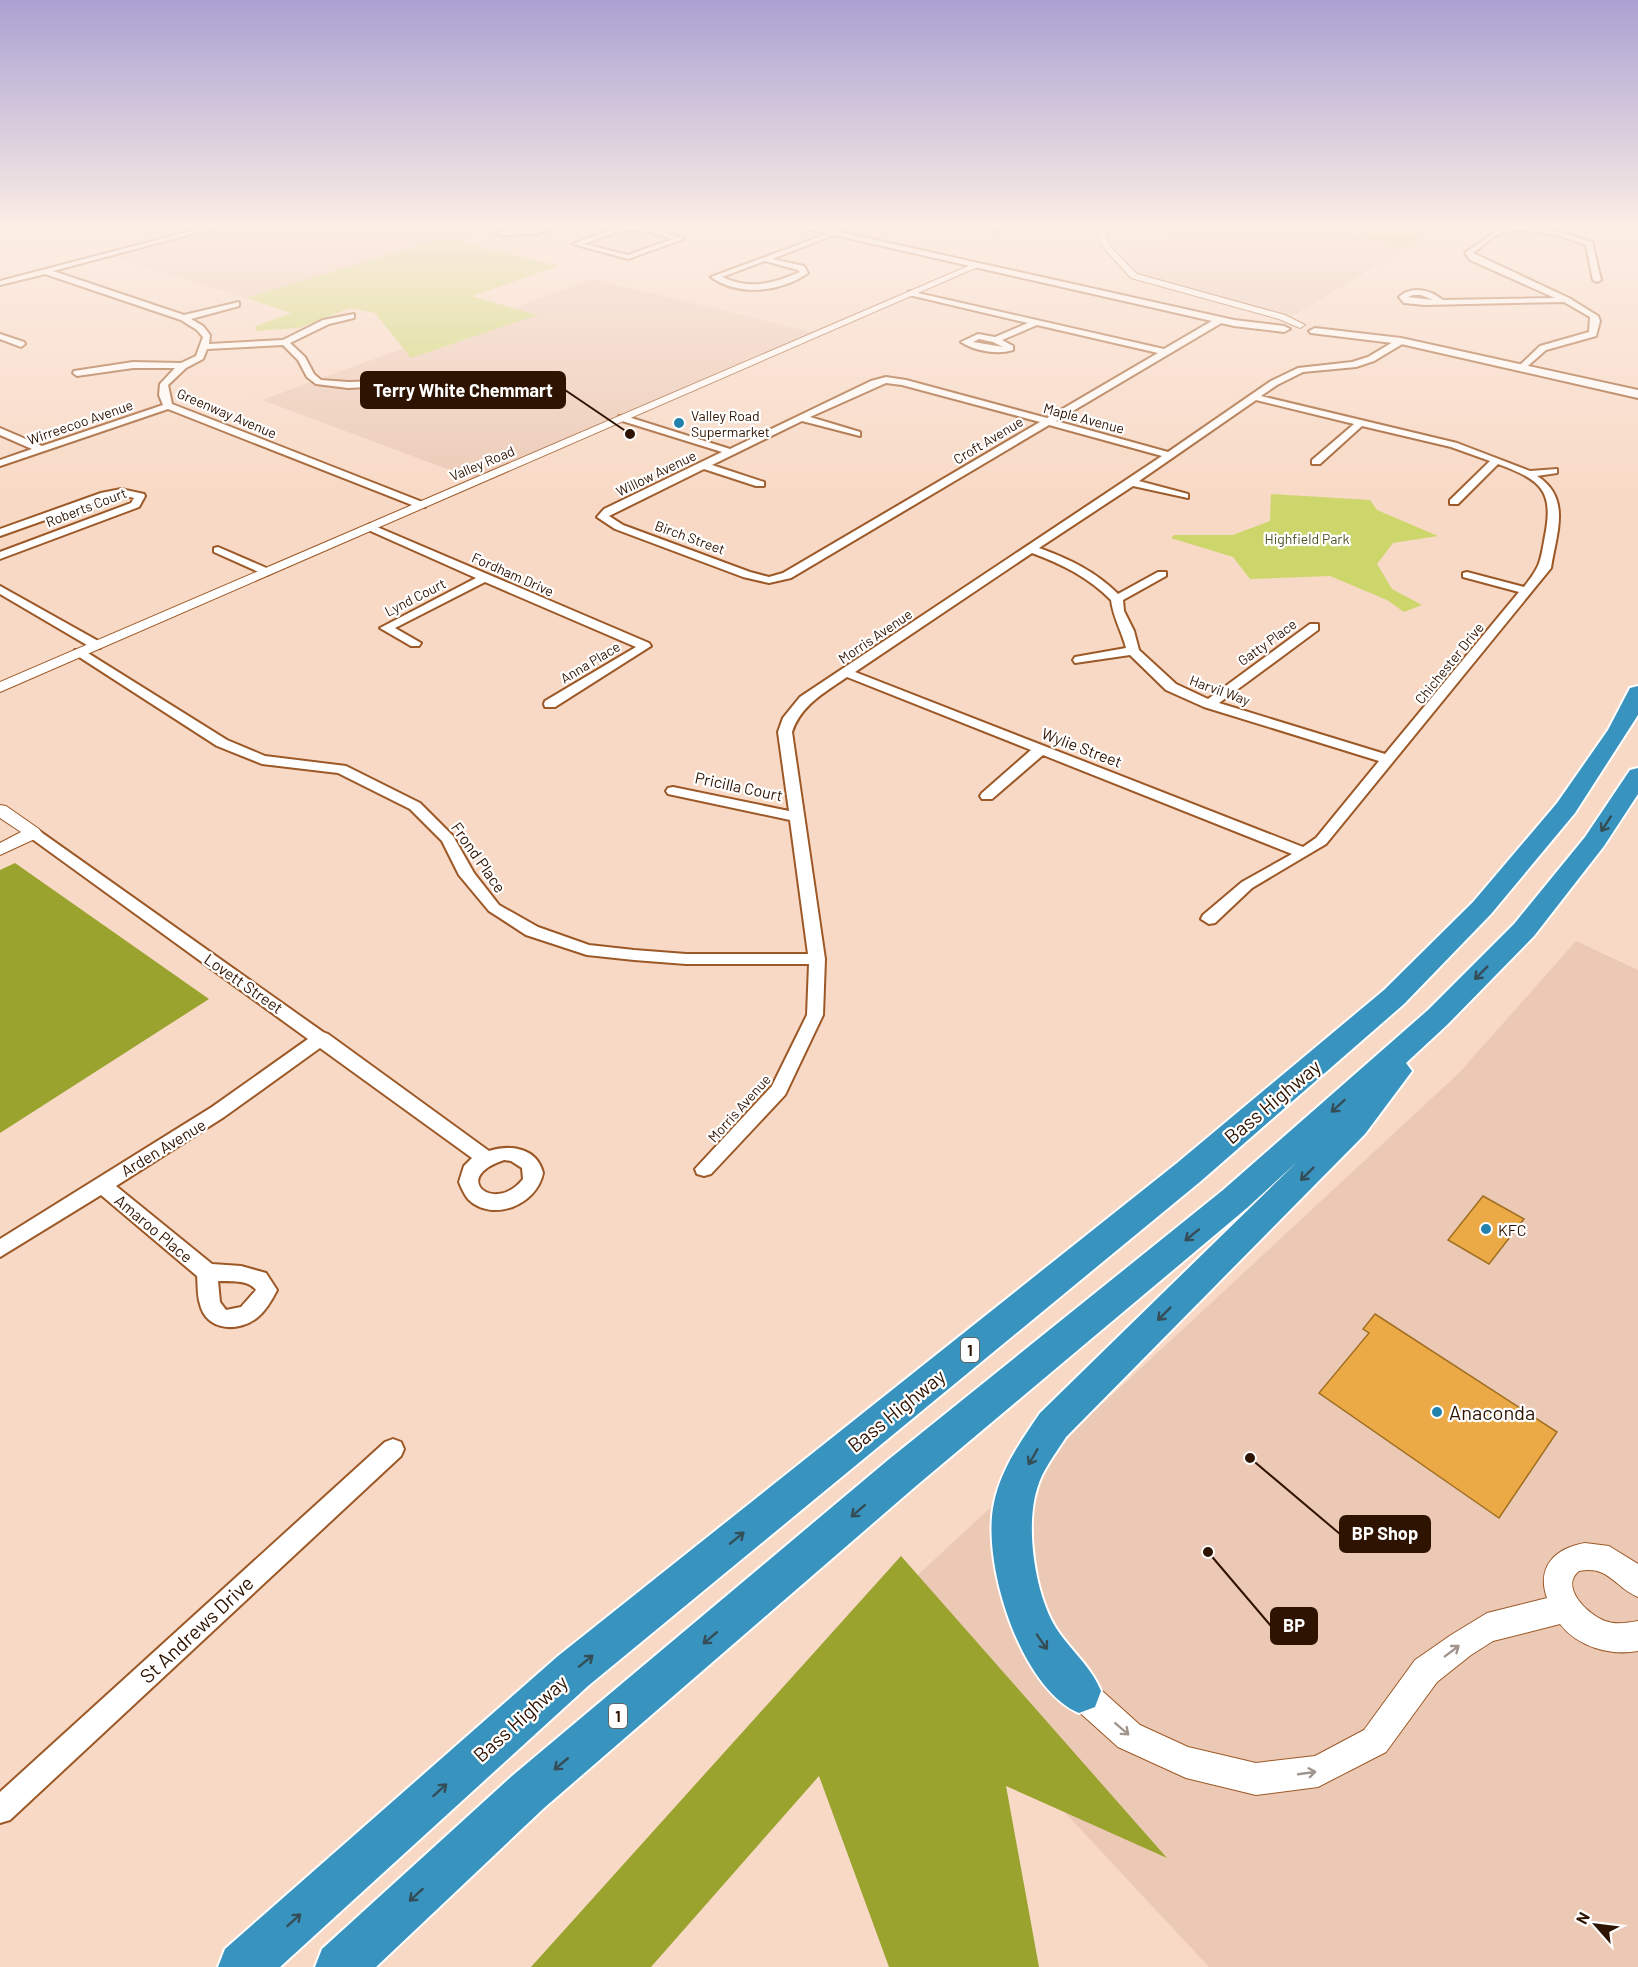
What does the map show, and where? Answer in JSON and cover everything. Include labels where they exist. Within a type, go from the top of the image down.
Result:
[{"type":"highway","name":"Bass Highway","points":[[243,1967],[573,1671],[1189,1172],[1394,997],[1482,908],[1566,808],[1618,730],[1638,693]]},
{"type":"highway","name":"1","points":[[340,1967],[528,1792],[902,1473],[1235,1199],[1438,1017],[1524,930],[1595,841],[1638,775]]},
{"type":"highway","points":[[1078,1690],[1037,1636],[1016,1573],[1011,1524],[1016,1490],[1030,1459],[1053,1425],[1354,1126],[1438,1017]]},
{"type":"main road","points":[[1210,318],[1284,329],[1297,334],[1311,334],[1315,331]]},
{"type":"main road","points":[[1284,329],[1290,325],[1300,325],[1310,327],[1315,331],[1401,341],[1636,393]]},
{"type":"street","points":[[184,318],[200,328],[207,337],[204,347],[285,342],[326,322],[344,318]]},
{"type":"street","name":"Valley Road","points":[[0,687],[856,318]]},
{"type":"street","points":[[1012,318],[1164,352]]},
{"type":"street","points":[[1281,318],[1300,325]]},
{"type":"street","points":[[1522,368],[1543,348],[1593,334],[1595,318]]},
{"type":"street","name":"Croft Avenue","points":[[769,580],[787,576],[1220,320]]},
{"type":"street","points":[[996,340],[1034,323]]},
{"type":"street","points":[[0,336],[21,344]]},
{"type":"street","name":"Morris Avenue","points":[[704,1168],[779,1090],[815,1016],[817,959],[785,732],[790,717],[805,700],[1131,482],[1274,383],[1301,370],[1353,365],[1371,359],[1401,341]]},
{"type":"street","points":[[285,342],[302,360],[310,375],[319,382],[348,385],[385,384]]},
{"type":"street","name":"Greenway Avenue","points":[[204,347],[200,357],[183,366],[164,384],[164,395],[168,406],[422,505]]},
{"type":"street","points":[[76,373],[133,365],[183,366]]},
{"type":"street","name":"Maple Avenue","points":[[886,380],[903,382],[1170,455]]},
{"type":"street","name":"Willow Avenue","points":[[602,518],[609,511],[703,465],[874,383],[886,380]]},
{"type":"street","name":"Chichester Drive","points":[[1209,919],[1247,885],[1304,854],[1321,842],[1545,568],[1555,512],[1551,496],[1540,482],[1497,460],[1454,445],[1255,397]]},
{"type":"street","name":"Wirreecoo Avenue","points":[[0,463],[168,406]]},
{"type":"street","points":[[622,418],[731,452]]},
{"type":"street","points":[[802,418],[857,434]]},
{"type":"street","points":[[1316,462],[1360,423]]},
{"type":"street","points":[[0,431],[41,449]]},
{"type":"street","points":[[1454,502],[1497,460]]},
{"type":"street","points":[[703,465],[760,484]]},
{"type":"street","points":[[1528,474],[1553,471]]},
{"type":"street","points":[[1131,482],[1184,496]]},
{"type":"street","name":"Roberts Court","points":[[0,533],[105,495],[121,492],[141,496],[135,506],[0,556]]},
{"type":"street","name":"Birch Street","points":[[602,518],[618,527],[747,575],[769,580]]},
{"type":"street","name":"Fordham Drive","points":[[370,527],[581,621],[645,646]]},
{"type":"street","points":[[1031,549],[1069,563],[1102,584],[1117,599],[1162,574]]},
{"type":"street","points":[[218,550],[267,572]]},
{"type":"street","points":[[1467,576],[1527,591]]},
{"type":"street","name":"Lynd Court","points":[[415,643],[386,628],[486,577]]},
{"type":"street","points":[[0,590],[96,645]]},
{"type":"street","name":"Harvil Way","points":[[1117,599],[1118,611],[1128,631],[1133,651],[1171,687],[1209,704],[1389,760]]},
{"type":"street","name":"Gatty Place","points":[[1209,704],[1314,627]]},
{"type":"street","name":"Anna Place","points":[[550,704],[645,646]]},
{"type":"street","points":[[1079,660],[1133,651]]},
{"type":"street","name":"Frond Place","points":[[79,653],[222,743],[262,760],[341,769],[415,806],[448,839],[466,875],[494,909],[532,931],[587,950],[634,955],[686,959],[817,959]]},
{"type":"street","name":"Wylie Street","points":[[847,672],[1304,854]]},
{"type":"street","points":[[987,796],[1040,750]]},
{"type":"street","name":"Pricilla Court","points":[[673,791],[797,817]]},
{"type":"street","name":"Lovett Street","points":[[0,810],[322,1038],[486,1158]]},
{"type":"street","points":[[0,850],[33,833]]},
{"type":"street","name":"Arden Avenue","points":[[0,1249],[219,1112],[322,1038]]},
{"type":"street","name":"Amaroo Place","points":[[101,1184],[207,1272]]},
{"type":"street","name":"St Andrews Drive","points":[[0,1810],[393,1449]]},
{"type":"street","points":[[1638,1583],[1627,1571],[1608,1560],[1592,1556],[1578,1557],[1566,1562],[1558,1580],[1560,1594],[1566,1608],[1578,1622],[1594,1633],[1611,1639],[1626,1640],[1638,1636]]},
{"type":"street","points":[[1078,1690],[1130,1736],[1186,1762],[1256,1779],[1318,1771],[1375,1741],[1426,1671],[1461,1645],[1487,1628],[1566,1608]]},
{"type":"shaded area","points":[[487,318],[753,318],[811,332],[474,479],[262,400]]},
{"type":"shaded area","points":[[1576,941],[1638,970],[1638,1967],[1209,1967],[878,1612],[1459,1073]]},
{"type":"green space","points":[[278,318],[325,318],[299,328],[255,331],[256,326]]},
{"type":"green space","points":[[379,318],[529,318],[411,358]]},
{"type":"green space","name":"Highfield Park","points":[[1271,494],[1370,500],[1377,510],[1438,536],[1393,543],[1377,564],[1392,589],[1422,605],[1404,612],[1387,600],[1330,576],[1250,579],[1233,557],[1171,538],[1174,535],[1233,535],[1270,521]]},
{"type":"green space","points":[[15,863],[209,999],[0,1133],[0,870]]},
{"type":"green space","points":[[901,1556],[1167,1858],[1006,1786],[1039,1967],[889,1967],[819,1776],[651,1967],[531,1967]]},
{"type":"building","name":"KFC","points":[[1483,1196],[1524,1219],[1489,1264],[1448,1240]]},
{"type":"building","name":"Anaconda","points":[[1375,1314],[1557,1432],[1499,1518],[1319,1393],[1369,1333],[1363,1329]]},
{"type":"place","name":"Valley Road Supermarket","points":[[679,423]]},
{"type":"place","name":"Terry White Chemmart","points":[[630,434]]},
{"type":"place","name":"KFC","points":[[1486,1229]]},
{"type":"place","name":"Anaconda","points":[[1437,1412]]},
{"type":"place","name":"BP Shop","points":[[1250,1458]]},
{"type":"place","name":"BP","points":[[1208,1552]]}]
